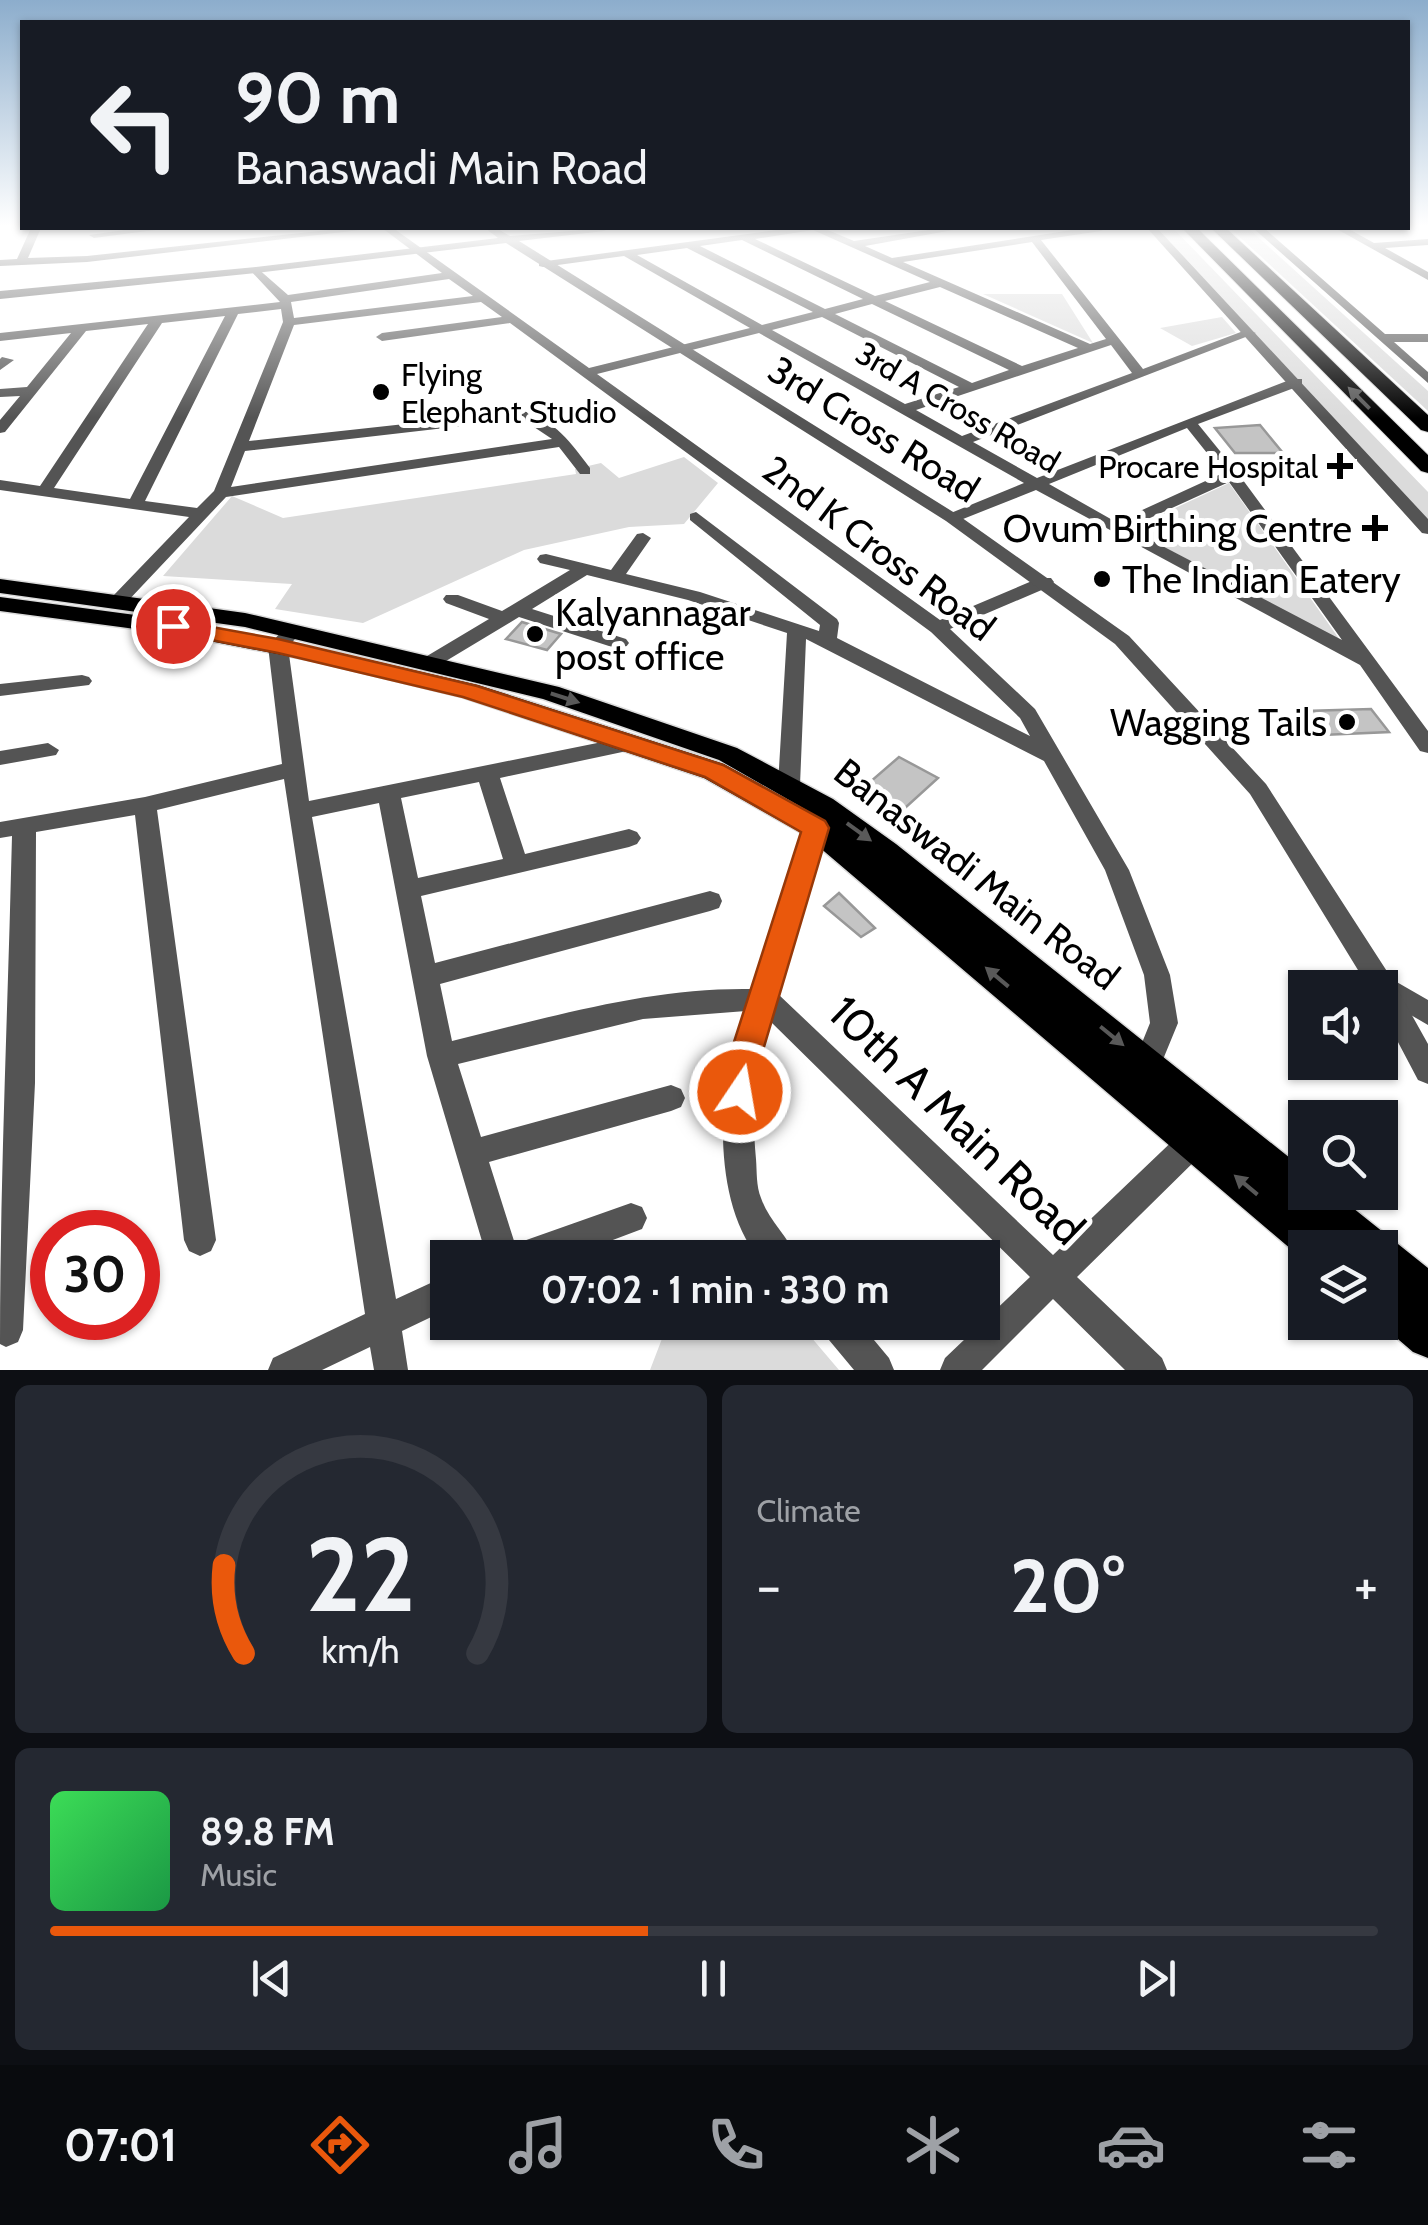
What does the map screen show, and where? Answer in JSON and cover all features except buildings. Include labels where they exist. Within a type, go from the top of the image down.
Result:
[{"type":"highway","points":[[1251,290],[1428,467]]},
{"type":"highway","points":[[1284,290],[1428,426]]},
{"type":"main road","name":"Banaswadi Main Road","points":[[0,586],[119,600],[285,639],[469,691],[714,771],[819,817],[1147,1065],[1349,1230]]},
{"type":"main road","name":"Banaswadi Main Road","points":[[0,604],[285,639],[428,663],[550,692],[728,754],[788,785],[819,817],[1300,1230]]},
{"type":"main road","points":[[1398,1270],[1428,1294]]},
{"type":"main road","points":[[1398,1312],[1428,1337]]},
{"type":"street","points":[[0,295],[52,290]]},
{"type":"street","points":[[119,600],[222,493],[281,349],[287,309],[272,290]]},
{"type":"street","points":[[287,309],[380,290]]},
{"type":"street","name":"2nd K Cross Road","points":[[471,290],[938,628],[1028,714],[1057,759],[1116,870],[1157,975],[1164,1023],[1147,1065]]},
{"type":"street","name":"3rd Cross Road","points":[[585,290],[952,518],[1122,640],[1258,789],[1372,970]]},
{"type":"street","name":"3rd A Cross Road","points":[[692,290],[1116,528],[1370,664]]},
{"type":"street","points":[[779,290],[970,388]]},
{"type":"street","points":[[860,290],[1021,370]]},
{"type":"street","points":[[586,374],[911,290]]},
{"type":"street","points":[[957,290],[1089,348]]},
{"type":"street","points":[[1075,290],[1140,374]]},
{"type":"street","points":[[1210,290],[1428,529]]},
{"type":"street","points":[[1328,290],[1428,379]]},
{"type":"street","points":[[0,337],[233,312],[482,298]]},
{"type":"street","points":[[135,504],[233,312]]},
{"type":"street","points":[[382,337],[512,319]]},
{"type":"street","points":[[44,491],[156,322]]},
{"type":"street","points":[[0,429],[81,329]]},
{"type":"street","points":[[962,440],[1250,333]]},
{"type":"street","points":[[1383,338],[1428,338]]},
{"type":"street","points":[[908,408],[1114,340]]},
{"type":"street","points":[[952,518],[1297,382]]},
{"type":"street","points":[[0,393],[31,391]]},
{"type":"street","points":[[238,447],[517,415],[532,417],[563,442],[585,471]]},
{"type":"street","points":[[1190,423],[1428,746]]},
{"type":"street","points":[[222,493],[563,442]]},
{"type":"street","points":[[1116,528],[1232,475]]},
{"type":"street","points":[[0,485],[204,514]]},
{"type":"street","points":[[696,517],[830,623],[827,640]]},
{"type":"street","points":[[615,576],[644,538]]},
{"type":"street","points":[[546,560],[694,596],[827,640],[1057,759]]},
{"type":"street","points":[[428,663],[584,569]]},
{"type":"street","points":[[938,628],[1046,582]]},
{"type":"street","points":[[452,599],[619,643]]},
{"type":"street","points":[[788,785],[797,629]]},
{"type":"street","points":[[285,639],[293,769],[391,1370]]},
{"type":"street","points":[[0,690],[82,681]]},
{"type":"street","points":[[300,811],[488,776],[627,744]]},
{"type":"street","points":[[0,758],[48,750]]},
{"type":"street","points":[[6,1330],[12,828],[145,805],[293,769]]},
{"type":"street","points":[[488,776],[516,866]]},
{"type":"street","points":[[389,796],[441,1056],[499,1240]]},
{"type":"street","points":[[145,805],[200,1240]]},
{"type":"street","points":[[766,1240],[744,1197],[740,1171],[738,1118],[742,1067],[766,1000],[819,817]]},
{"type":"street","points":[[408,890],[629,838]]},
{"type":"street","points":[[424,977],[710,901]]},
{"type":"street","points":[[1398,995],[1428,1014]]},
{"type":"street","points":[[441,1056],[672,1002],[766,1000]]},
{"type":"street","name":"10th A Main Road","points":[[766,1000],[1150,1370]]},
{"type":"street","name":"3rd Cross Road","points":[[1398,1015],[1428,1071]]},
{"type":"street","points":[[472,1153],[671,1098]]},
{"type":"street","points":[[957,1370],[1194,1141]]},
{"type":"street","points":[[570,1240],[631,1218]]},
{"type":"street","points":[[284,1370],[430,1300]]},
{"type":"street","points":[[851,1340],[877,1370]]},
{"type":"shaded area","points":[[1213,290],[1233,290],[1428,492],[1428,526]]},
{"type":"shaded area","points":[[1297,290],[1316,290],[1428,391],[1428,411]]},
{"type":"shaded area","points":[[983,294],[1062,294],[1093,343]]},
{"type":"shaded area","points":[[1222,317],[1236,333],[1192,346],[1160,328]]},
{"type":"shaded area","points":[[684,457],[718,483],[684,524],[629,527],[524,550],[363,623],[275,609],[292,584],[163,576],[232,496],[283,518],[576,474],[575,469],[601,463],[619,478]]},
{"type":"shaded area","points":[[1229,483],[1340,640],[1130,529]]},
{"type":"shaded area","points":[[661,1340],[813,1340],[839,1370],[650,1370]]},
{"type":"place","name":"Flying Elephant Studio","points":[[381,392]]},
{"type":"place","name":"Procare Hospital","points":[[1340,466]]},
{"type":"place","name":"Ovum Birthing Centre","points":[[1375,528]]},
{"type":"place","name":"The Indian Eatery","points":[[1102,579]]},
{"type":"place","name":"Kalyannagar post office","points":[[535,634]]},
{"type":"place","name":"Wagging Tails","points":[[1347,722]]},
{"type":"route","points":[[173,626],[469,691],[714,771],[816,828],[766,1000],[742,1067],[740,1092]]}]
